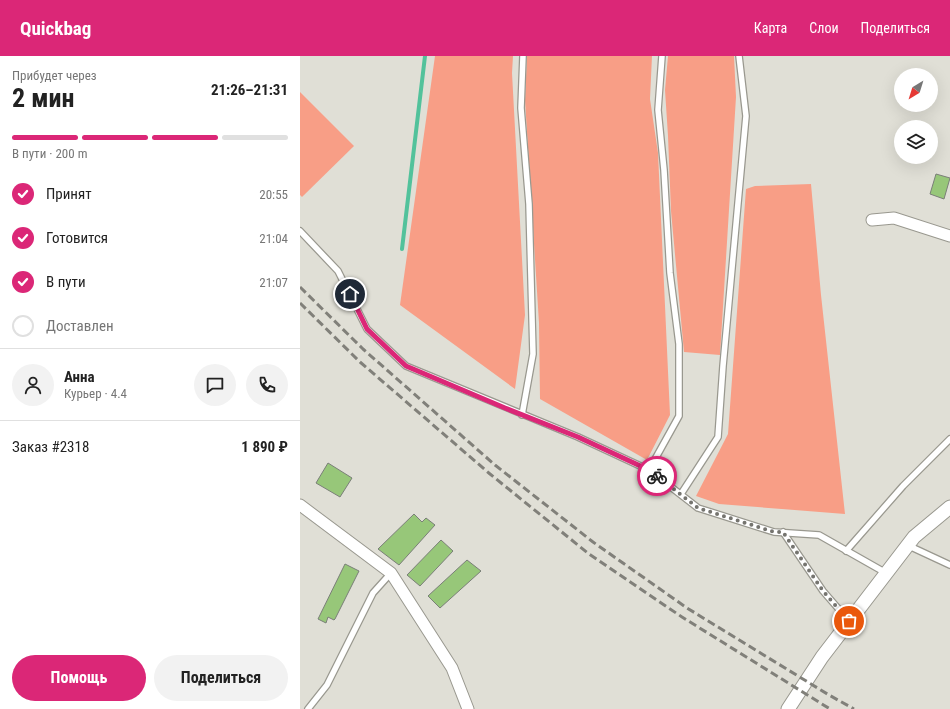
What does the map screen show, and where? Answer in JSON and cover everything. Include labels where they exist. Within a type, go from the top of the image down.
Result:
[{"type":"street","points":[[872,220],[894,218],[950,236]]},
{"type":"street","points":[[300,505],[391,573],[452,668],[468,709]]},
{"type":"street","points":[[788,709],[822,657],[914,536],[950,507]]},
{"type":"lane","points":[[522,415],[533,354],[530,204],[521,108],[523,56]]},
{"type":"lane","points":[[649,470],[679,416],[679,344],[670,273],[664,170],[658,110],[662,56]]},
{"type":"lane","points":[[681,494],[718,437],[746,116],[740,56]]},
{"type":"lane","points":[[300,231],[338,271],[367,329],[406,366],[578,437],[649,470],[698,508],[774,532],[819,535],[886,573]]},
{"type":"lane","points":[[846,551],[903,486],[950,439]]},
{"type":"lane","points":[[783,532],[823,591],[849,621]]},
{"type":"lane","points":[[907,545],[950,565]]},
{"type":"lane","points":[[308,709],[326,685],[373,593],[391,573]]},
{"type":"shaded area","points":[[435,56],[513,56],[512,73],[525,315],[515,389],[400,305]]},
{"type":"shaded area","points":[[527,56],[652,56],[650,99],[658,153],[670,415],[647,460],[540,399],[539,323],[525,100]]},
{"type":"shaded area","points":[[668,56],[734,56],[736,97],[720,355],[684,352],[671,211],[665,90]]},
{"type":"shaded area","points":[[300,92],[354,146],[302,197],[300,195]]},
{"type":"shaded area","points":[[811,184],[821,295],[845,514],[719,504],[696,496],[728,434],[746,189],[755,186]]},
{"type":"building","points":[[936,174],[950,178],[944,199],[930,194]]},
{"type":"building","points":[[328,463],[352,478],[340,497],[316,483]]},
{"type":"building","points":[[414,514],[422,522],[426,518],[435,525],[399,565],[378,549]]},
{"type":"building","points":[[441,540],[453,551],[420,586],[407,575]]},
{"type":"building","points":[[467,560],[481,571],[440,608],[428,596]]},
{"type":"building","points":[[345,564],[359,571],[335,619],[334,620],[328,617],[326,623],[318,619]]},
{"type":"waterway","points":[[402,249],[425,56]]},
{"type":"railway","points":[[300,287],[363,349],[495,465],[593,542],[687,608],[854,709]]},
{"type":"railway","points":[[300,303],[360,362],[490,474],[589,554],[682,617],[830,709]]},
{"type":"way so far","points":[[657,476],[698,508],[774,532],[783,532],[823,591],[849,621]]},
{"type":"route","points":[[350,294],[367,329],[406,366],[578,437],[649,470],[657,476]]}]
